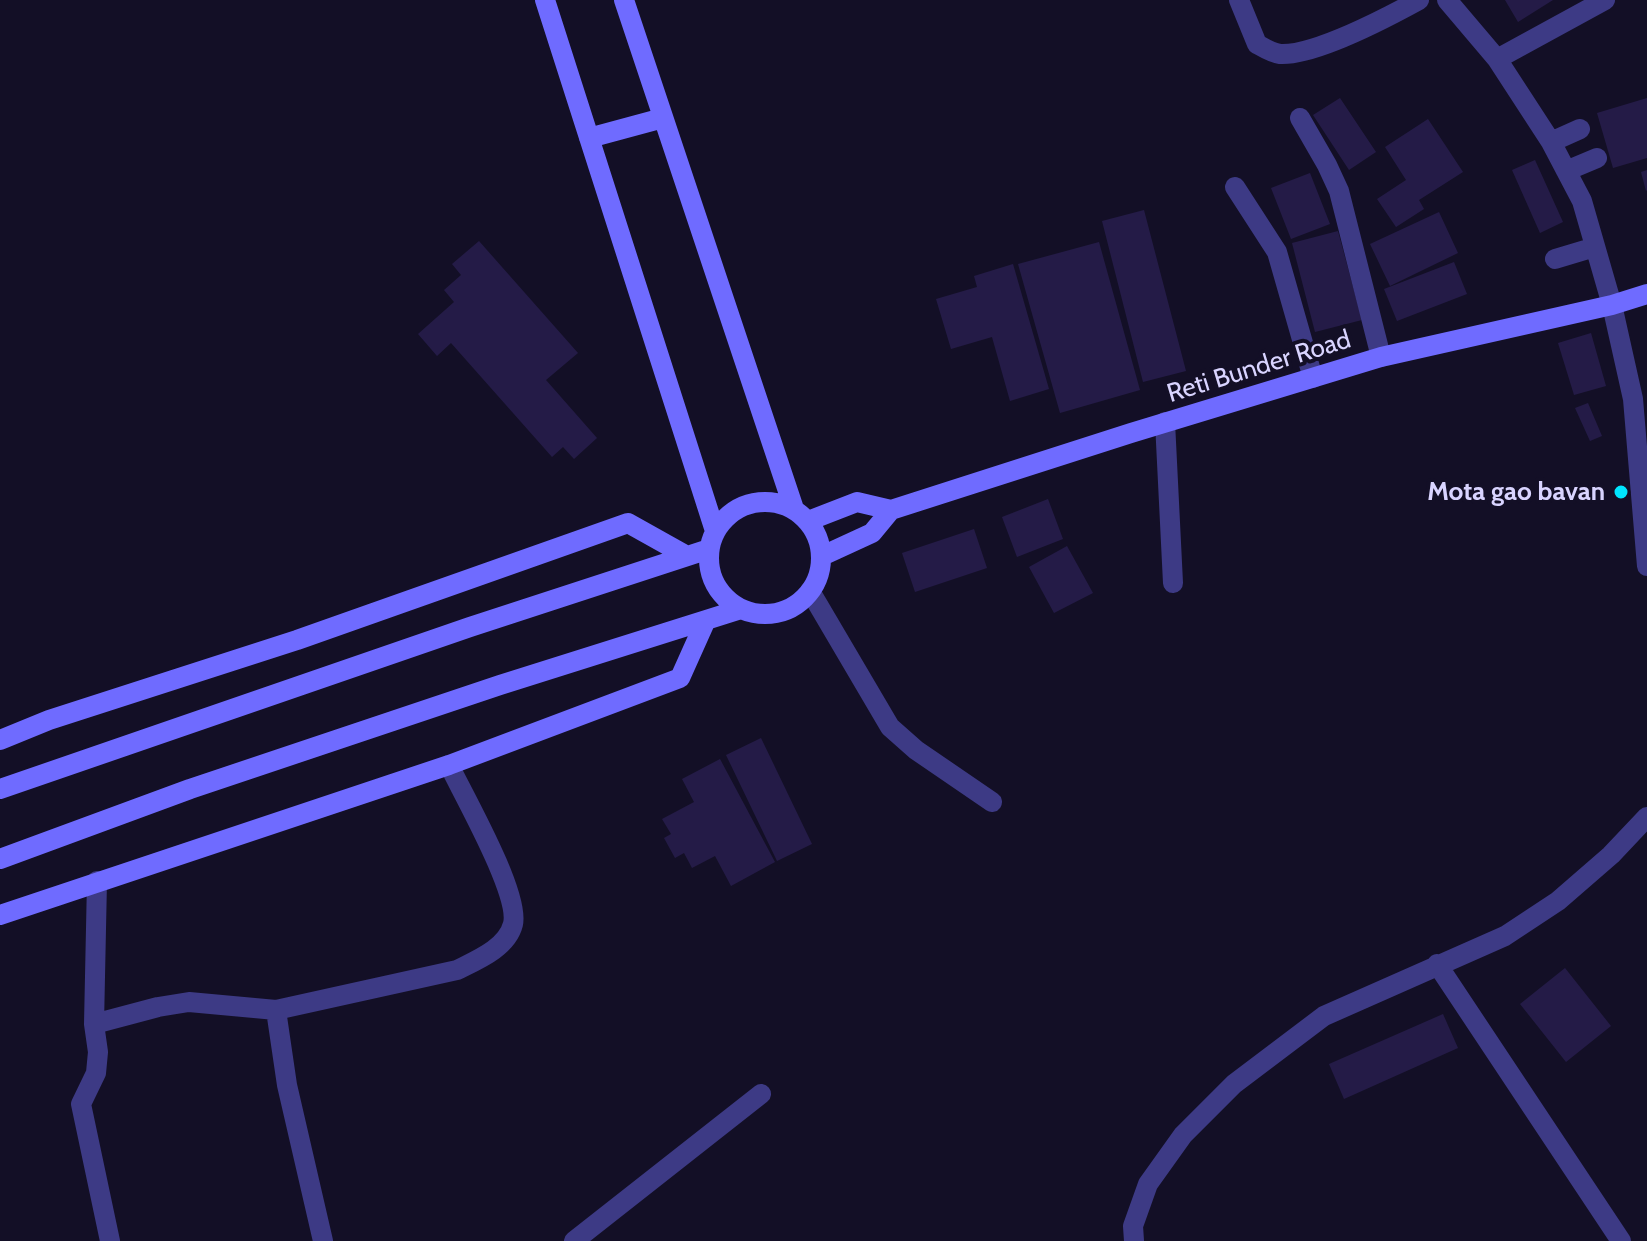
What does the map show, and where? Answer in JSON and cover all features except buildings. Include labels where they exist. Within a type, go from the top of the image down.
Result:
[{"type":"main road","points":[[545,0],[712,540],[709,566],[715,584],[726,598],[741,609],[760,614],[779,612],[796,605],[810,591],[819,575],[822,556],[818,537],[801,515],[624,0]]},
{"type":"main road","points":[[589,138],[663,118]]},
{"type":"main road","name":"Reti Bunder Road","points":[[891,510],[1381,357],[1612,305],[1647,294]]},
{"type":"main road","points":[[0,789],[470,627],[687,556],[712,540],[726,516],[750,504],[777,502],[801,515],[857,502],[891,510],[872,533],[822,556]]},
{"type":"main road","points":[[0,740],[49,720],[297,640],[628,523],[687,556]]},
{"type":"main road","points":[[0,859],[190,789],[500,685],[741,609]]},
{"type":"main road","points":[[0,915],[449,765],[680,678],[706,620]]},
{"type":"street","points":[[1239,0],[1257,44],[1277,54],[1300,52],[1378,22],[1419,0]]},
{"type":"street","points":[[1447,0],[1497,59],[1551,142],[1582,201],[1612,305],[1633,399],[1647,566]]},
{"type":"street","points":[[1497,59],[1605,0]]},
{"type":"street","points":[[1300,118],[1339,191],[1381,357]]},
{"type":"street","points":[[1551,142],[1580,129]]},
{"type":"street","points":[[1566,171],[1597,158]]},
{"type":"street","points":[[1235,187],[1277,252],[1313,378]]},
{"type":"street","points":[[1555,259],[1595,247]]},
{"type":"street","points":[[1165,422],[1173,583]]},
{"type":"street","points":[[810,591],[890,727],[916,750],[992,802]]},
{"type":"street","points":[[94,1024],[189,1002],[276,1010],[457,970],[483,957],[503,941],[513,924],[511,898],[449,765]]},
{"type":"street","points":[[1134,1241],[1133,1226],[1148,1184],[1183,1135],[1234,1084],[1324,1016],[1505,936],[1558,901],[1611,855],[1647,817]]},
{"type":"street","points":[[97,881],[94,1024],[98,1052],[96,1073],[81,1104],[110,1241]]},
{"type":"street","points":[[1437,964],[1621,1241]]},
{"type":"street","points":[[276,1010],[287,1085],[323,1241]]},
{"type":"street","points":[[574,1241],[761,1094]]},
{"type":"place","name":"Mota gao bavan","points":[[1621,492]]}]
